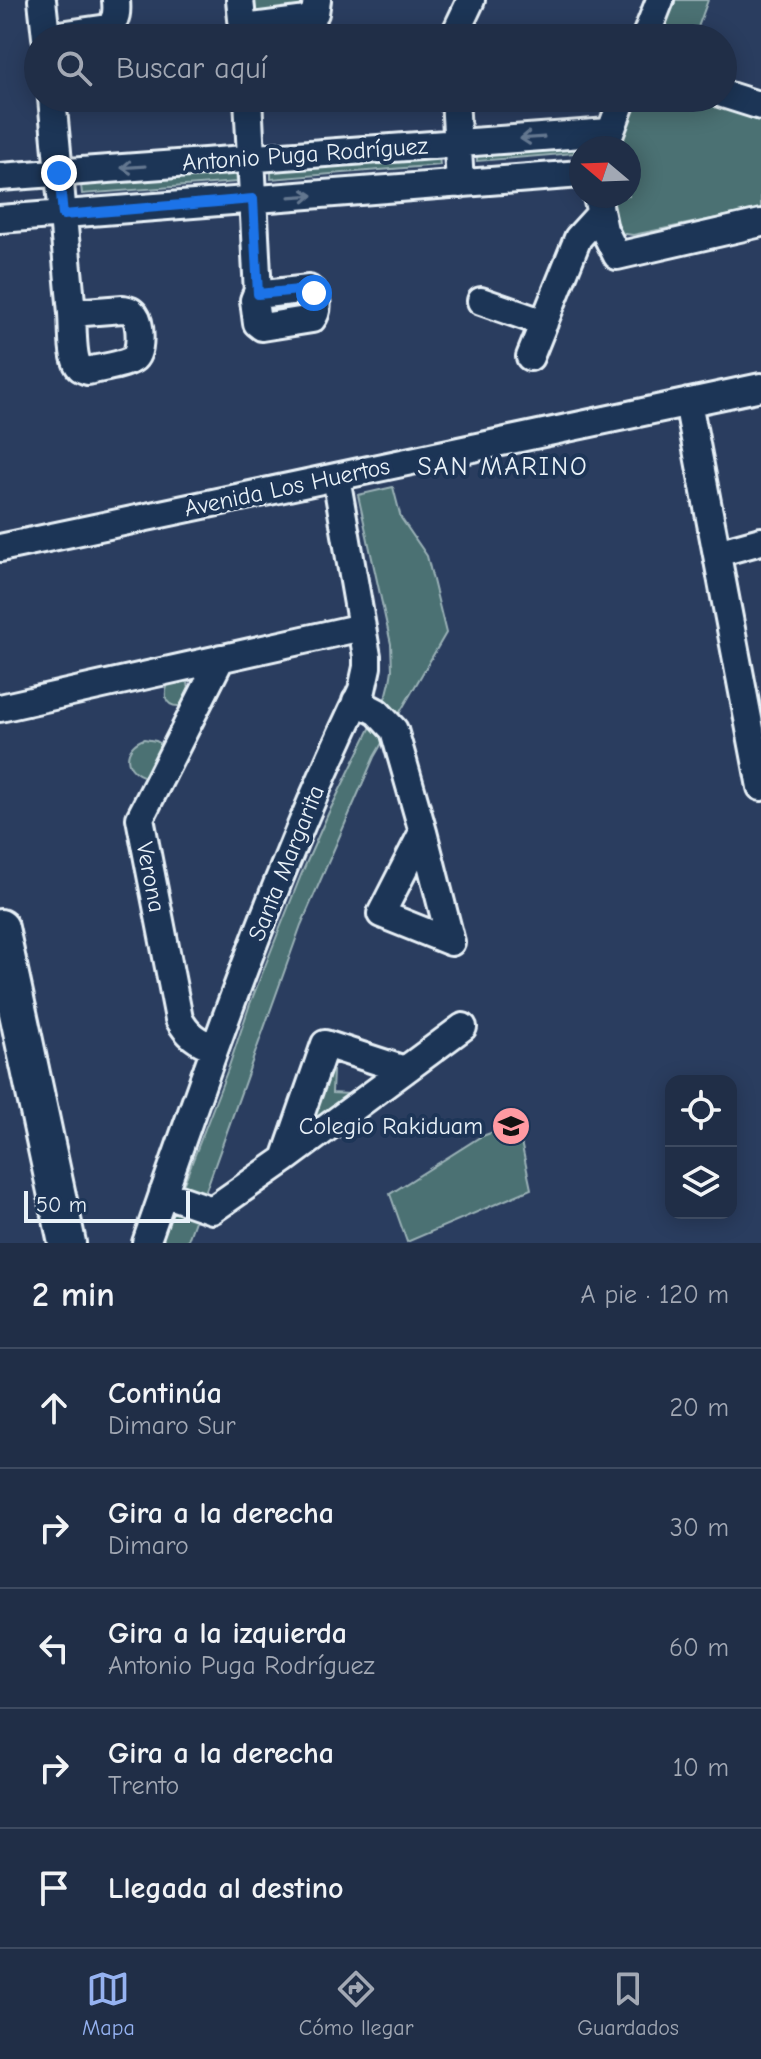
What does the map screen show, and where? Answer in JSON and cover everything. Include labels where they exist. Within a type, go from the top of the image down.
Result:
[{"type":"main road","points":[[0,928],[67,1243]]},
{"type":"street","points":[[42,0],[45,24]]},
{"type":"street","points":[[113,24],[116,0]]},
{"type":"street","points":[[240,0],[243,24]]},
{"type":"street","points":[[288,24],[307,20],[315,13],[317,0]]},
{"type":"street","points":[[449,0],[451,24]]},
{"type":"street","points":[[459,24],[471,0]]},
{"type":"street","points":[[651,24],[660,0]]},
{"type":"street","points":[[737,98],[761,106]]},
{"type":"street","points":[[53,112],[72,313]]},
{"type":"street","points":[[249,112],[258,294]]},
{"type":"street","points":[[456,112],[460,184]]},
{"type":"street","points":[[609,136],[618,112]]},
{"type":"street","name":"Antonio Puga Rodríguez","points":[[0,177],[457,143],[569,141]]},
{"type":"street","name":"Antonio Puga Rodríguez","points":[[0,219],[569,175]]},
{"type":"street","points":[[530,357],[578,238],[597,208]]},
{"type":"street","points":[[599,208],[609,243],[617,256],[761,223]]},
{"type":"street","points":[[481,301],[544,323]]},
{"type":"street","name":"Avenida Los Huertos","points":[[0,548],[761,387]]},
{"type":"street","points":[[688,402],[717,553],[752,689],[761,787]]},
{"type":"street","name":"Santa Margarita","points":[[146,1243],[258,929],[305,813],[362,690],[367,667],[336,477]]},
{"type":"street","points":[[717,553],[761,541]]},
{"type":"street","points":[[0,708],[362,627]]},
{"type":"street","name":"Verona","points":[[214,1047],[191,1036],[179,1019],[140,818],[221,658]]},
{"type":"street","points":[[356,701],[377,712],[394,730],[423,832]]},
{"type":"street","points":[[163,1193],[212,1210],[463,1027]]},
{"type":"street","points":[[285,1159],[325,1044],[405,1070]]},
{"type":"green space","points":[[246,0],[312,0],[310,9],[254,20]]},
{"type":"green space","points":[[668,0],[708,0],[699,24],[659,24]]},
{"type":"green space","points":[[737,110],[761,118],[761,209],[633,235],[618,233],[612,223],[611,208],[641,208],[641,136],[620,136],[629,112]]},
{"type":"green space","points":[[569,144],[569,153],[477,161],[477,153]]},
{"type":"green space","points":[[439,156],[440,165],[271,179],[271,170]]},
{"type":"green space","points":[[236,174],[237,182],[82,194],[81,185]]},
{"type":"green space","points":[[393,487],[401,518],[427,556],[446,633],[374,757],[301,925],[187,1243],[161,1243],[301,875],[387,694],[392,670],[391,644],[358,495]]},
{"type":"green space","points":[[182,678],[188,682],[189,690],[180,706],[174,706],[166,698],[167,686],[169,681]]},
{"type":"green space","points":[[144,739],[161,744],[146,777],[133,770],[128,759],[132,747]]},
{"type":"green space","points":[[324,1067],[333,1071],[332,1093],[351,1094],[305,1128]]},
{"type":"green space","points":[[517,1123],[531,1189],[407,1242],[390,1194],[480,1137]]},
{"type":"place","name":"Colegio Rakiduam","points":[[511,1126]]},
{"type":"district","name":"SAN MARINO","points":[[503,466]]},
{"type":"route","points":[[59,173],[63,215],[253,199],[258,294],[309,289],[314,293]]}]
